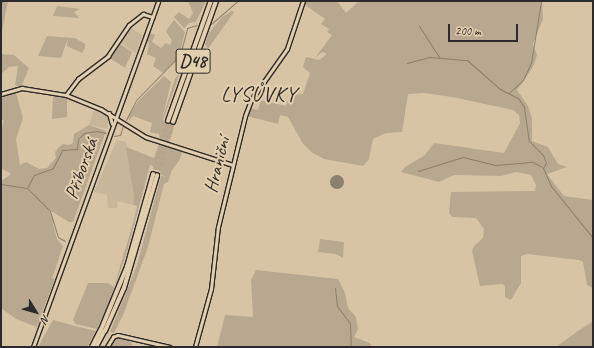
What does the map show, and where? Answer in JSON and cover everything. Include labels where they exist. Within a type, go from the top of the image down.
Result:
[{"type":"highway","name":"D48","points":[[211,1],[171,121],[216,1]]},
{"type":"highway","points":[[96,347],[124,288],[155,175]]},
{"type":"highway","points":[[92,347],[103,331]]},
{"type":"main road","name":"Příborská","points":[[33,347],[158,1]]},
{"type":"main road","points":[[109,113],[112,126]]},
{"type":"street","name":"Hraniční","points":[[195,347],[211,290],[218,227],[251,100],[287,50],[302,2]]},
{"type":"street","points":[[66,95],[78,79],[108,56],[129,25],[143,14],[152,17]]},
{"type":"street","points":[[1,94],[22,88],[66,95],[109,113],[146,137],[233,165]]},
{"type":"street","points":[[107,347],[113,337],[118,335],[170,347]]},
{"type":"shaded area","points":[[1,1],[8,1],[1,36]]},
{"type":"shaded area","points":[[188,1],[206,1],[196,22],[189,23],[184,28],[174,17],[179,12],[189,19],[193,13]]},
{"type":"shaded area","points":[[305,1],[337,1],[346,13],[359,1],[542,1],[543,19],[533,44],[537,55],[533,67],[517,90],[528,106],[532,118],[532,141],[548,147],[558,164],[567,167],[547,174],[564,196],[593,200],[593,288],[587,285],[583,262],[579,260],[527,254],[521,256],[521,283],[511,300],[505,297],[505,286],[502,284],[480,286],[472,251],[474,246],[483,238],[484,229],[476,218],[452,217],[449,213],[451,192],[535,191],[536,185],[531,175],[516,172],[501,176],[454,175],[439,182],[401,172],[405,167],[425,155],[434,143],[504,153],[520,123],[519,115],[513,110],[452,97],[424,93],[408,94],[402,132],[386,133],[373,139],[369,159],[363,166],[324,159],[313,153],[303,144],[288,117],[280,115],[278,124],[247,116],[250,108],[258,110],[261,100],[286,106],[290,95],[303,94],[310,73],[303,67],[306,57],[319,60],[327,54],[322,52],[315,58],[332,35],[327,32],[329,29],[321,24],[325,19],[304,4]]},
{"type":"shaded area","points":[[57,6],[80,9],[74,12],[79,18],[53,16]]},
{"type":"shaded area","points":[[232,11],[234,12],[208,49],[205,44],[209,33],[222,17]]},
{"type":"shaded area","points":[[174,20],[185,32],[179,58],[163,73],[153,66],[156,58],[147,54],[149,43],[147,42],[150,33],[155,35],[152,42],[161,48],[166,43],[170,45],[172,41],[166,31]]},
{"type":"shaded area","points":[[129,26],[142,35],[136,53],[118,41]]},
{"type":"shaded area","points":[[47,36],[75,38],[85,44],[85,48],[82,53],[67,46],[68,38],[61,58],[38,56]]},
{"type":"shaded area","points":[[119,43],[132,52],[125,68],[108,57]]},
{"type":"shaded area","points":[[1,54],[14,55],[29,68],[21,87],[15,85],[18,66],[9,67],[1,74]]},
{"type":"shaded area","points":[[180,73],[163,120],[175,123],[169,143],[160,140],[159,134],[150,132],[152,123],[133,116],[129,121],[129,115],[139,100],[164,76],[171,82],[162,120],[175,79]]},
{"type":"shaded area","points":[[16,93],[23,118],[16,139],[20,165],[26,162],[39,169],[47,168],[56,158],[55,152],[59,147],[63,144],[69,145],[73,143],[74,134],[89,125],[106,131],[73,222],[69,222],[48,209],[54,221],[53,224],[57,239],[63,246],[52,279],[55,278],[37,327],[16,319],[1,308],[1,181],[11,174],[1,168],[1,133],[4,120],[1,120],[1,96]]},
{"type":"shaded area","points":[[53,94],[67,98],[67,117],[52,119]]},
{"type":"shaded area","points":[[95,107],[109,118],[107,129],[89,125]]},
{"type":"shaded area","points":[[117,140],[126,142],[134,198],[133,205],[118,201],[117,208],[108,208],[107,195],[94,192]]},
{"type":"shaded area","points":[[159,144],[183,150],[179,161],[172,170],[168,182],[164,184],[148,247],[124,313],[114,333],[110,332],[137,265],[161,176],[166,177],[160,174],[161,169],[150,165],[127,252],[106,310],[97,329],[76,324],[73,320],[88,283],[108,283],[114,287],[134,220],[137,206],[133,205],[134,197],[126,147],[154,158]]},
{"type":"shaded area","points":[[334,175],[340,175],[344,179],[344,185],[340,189],[334,189],[330,185],[330,179]]},
{"type":"shaded area","points":[[320,239],[344,242],[343,258],[336,254],[318,252]]},
{"type":"shaded area","points":[[256,270],[338,279],[345,293],[348,308],[356,317],[358,329],[354,337],[370,343],[372,347],[217,347],[225,315],[253,317],[251,280]]},
{"type":"shaded area","points":[[53,320],[96,331],[87,347],[38,347]]},
{"type":"shaded area","points":[[593,321],[593,347],[556,347],[578,331]]},
{"type":"shaded area","points":[[119,336],[129,338],[133,347],[109,347],[115,337]]},
{"type":"waterway","points":[[211,24],[237,1]]},
{"type":"waterway","points":[[509,93],[523,80],[531,63],[541,1]]},
{"type":"waterway","points":[[126,120],[136,100],[180,55],[187,28],[197,25]]},
{"type":"waterway","points":[[419,26],[439,57]]},
{"type":"waterway","points":[[407,63],[430,57],[467,60],[500,89],[518,98],[524,107],[529,141],[543,155],[546,163],[543,168],[551,186],[593,238]]},
{"type":"waterway","points":[[114,136],[120,135],[123,126]]},
{"type":"waterway","points":[[1,184],[27,188],[34,175],[53,168],[62,150],[77,149],[78,139],[84,133],[97,131],[106,133]]},
{"type":"waterway","points":[[418,171],[463,157],[496,165],[533,162],[542,167]]},
{"type":"waterway","points":[[28,189],[50,211],[58,237],[65,241]]},
{"type":"waterway","points":[[335,288],[337,306],[350,323],[351,347]]},
{"type":"tunnel","points":[[153,175],[168,121]]},
{"type":"tunnel","points":[[157,176],[173,122]]},
{"type":"district","name":"LYSŮVKY","points":[[259,94]]}]
